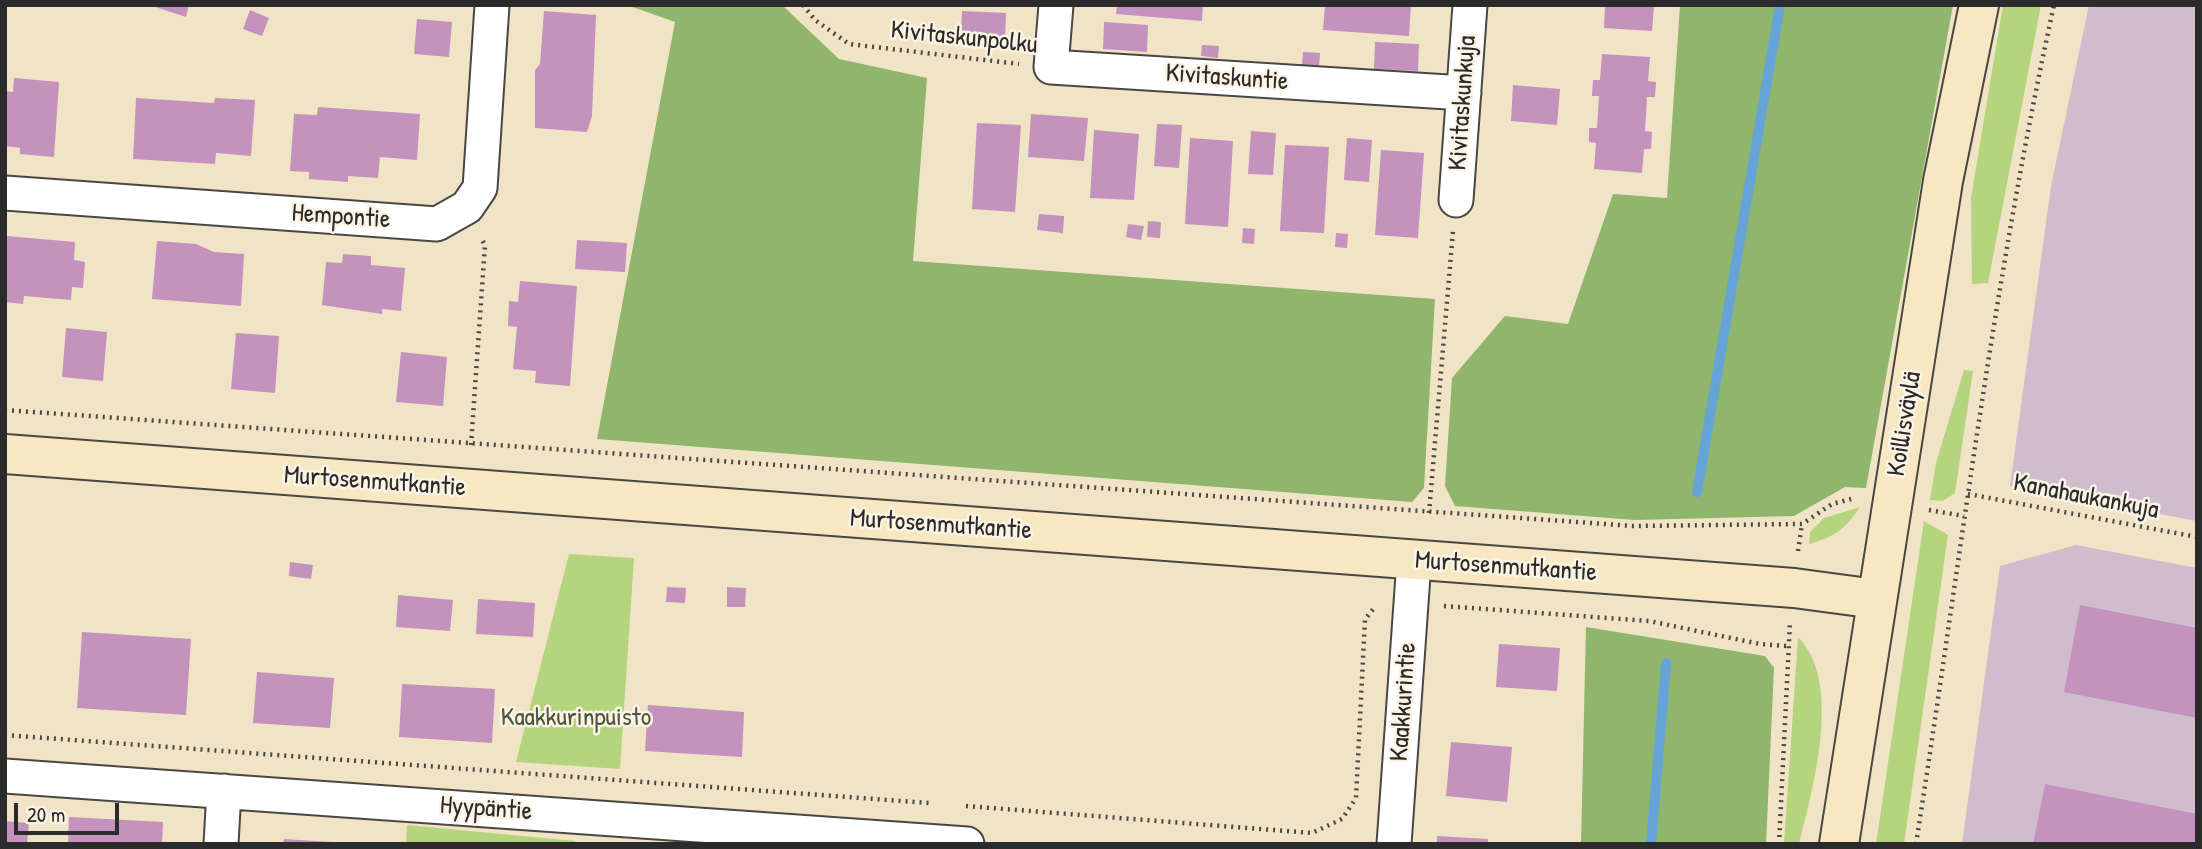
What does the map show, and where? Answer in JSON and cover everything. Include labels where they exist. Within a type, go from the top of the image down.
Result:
[{"type":"street","points":[[467,207],[481,188],[492,5]]},
{"type":"street","points":[[1051,67],[1056,5]]},
{"type":"street","name":"Kivitaskunkuja","points":[[1456,200],[1470,5]]},
{"type":"street","name":"Koillisväylä","points":[[1839,844],[1943,181],[1979,5]]},
{"type":"street","name":"Kivitaskuntie","points":[[1051,67],[1464,93]]},
{"type":"street","name":"Hempontie","points":[[5,193],[437,224],[467,207]]},
{"type":"street","name":"Murtosenmutkantie","points":[[5,454],[1794,588],[1876,599]]},
{"type":"street","name":"Kaakkurintie","points":[[1394,844],[1414,561]]},
{"type":"street","name":"Hyypäntie","points":[[5,776],[224,791],[756,836],[967,844]]},
{"type":"street","points":[[221,844],[224,791]]},
{"type":"path","name":"Kivitaskunpolku","points":[[803,5],[815,20],[849,44],[1051,67]]},
{"type":"path","points":[[1916,844],[2000,275],[2025,137],[2054,5]]},
{"type":"path","points":[[1429,513],[1456,200]]},
{"type":"path","points":[[467,207],[485,245],[471,445]]},
{"type":"path","points":[[5,410],[1633,526],[1802,524],[1832,504],[1858,497],[1964,516]]},
{"type":"path","name":"Kanahaukankuja","points":[[1968,494],[2197,537]]},
{"type":"path","points":[[1779,844],[1787,646],[1802,524]]},
{"type":"path","points":[[965,806],[1312,832],[1342,820],[1356,799],[1365,620],[1373,606],[1411,604],[1649,621],[1760,645],[1787,646]]},
{"type":"path","points":[[5,734],[937,804]]},
{"type":"shaded area","points":[[2089,5],[2197,5],[2197,521],[2010,486],[2051,186]]},
{"type":"shaded area","points":[[2076,545],[2197,568],[2197,844],[1962,844],[2000,566]]},
{"type":"green space","points":[[627,5],[782,5],[839,59],[927,78],[913,261],[1435,299],[1424,488],[1412,502],[597,439],[675,22]]},
{"type":"green space","points":[[1680,5],[1953,5],[1866,488],[1845,487],[1794,516],[1635,520],[1455,506],[1445,486],[1452,378],[1505,316],[1568,324],[1613,194],[1667,198]]},
{"type":"green space","points":[[2003,5],[2041,5],[1988,283],[1972,284],[1971,198]]},
{"type":"green space","points":[[1964,370],[1973,371],[1955,493],[1943,501],[1930,500],[1936,463]]},
{"type":"green space","points":[[1860,507],[1839,531],[1809,544],[1810,532],[1824,518]]},
{"type":"green space","points":[[1924,521],[1948,535],[1904,844],[1876,844]]},
{"type":"green space","name":"Kaakkurinpuisto","points":[[569,554],[634,558],[620,769],[516,762]]},
{"type":"green space","points":[[1586,627],[1765,656],[1774,668],[1766,844],[1581,844]]},
{"type":"green space","points":[[1798,637],[1812,657],[1819,681],[1821,736],[1799,844],[1784,844]]},
{"type":"green space","points":[[407,825],[575,841],[575,844],[406,844]]},
{"type":"building","points":[[149,5],[189,5],[186,17]]},
{"type":"building","points":[[1117,5],[1203,5],[1202,21],[1116,14]]},
{"type":"building","points":[[1325,5],[1411,5],[1409,36],[1323,30]]},
{"type":"building","points":[[1605,5],[1654,5],[1652,31],[1604,28]]},
{"type":"building","points":[[250,10],[269,18],[262,36],[243,29]]},
{"type":"building","points":[[544,11],[596,15],[592,116],[587,132],[535,128],[535,70],[540,64]]},
{"type":"building","points":[[962,11],[1006,13],[1005,40],[961,38]]},
{"type":"building","points":[[417,19],[452,22],[449,57],[414,54]]},
{"type":"building","points":[[1104,22],[1148,25],[1147,52],[1103,49]]},
{"type":"building","points":[[1375,42],[1419,44],[1418,71],[1374,69]]},
{"type":"building","points":[[1202,45],[1219,46],[1218,58],[1201,56]]},
{"type":"building","points":[[1303,52],[1320,53],[1319,66],[1302,65]]},
{"type":"building","points":[[1602,54],[1650,57],[1648,81],[1656,82],[1655,97],[1647,97],[1645,131],[1652,132],[1651,149],[1644,149],[1642,173],[1594,169],[1596,143],[1589,142],[1589,128],[1597,128],[1599,96],[1592,96],[1593,80],[1600,80]]},
{"type":"building","points":[[14,78],[59,82],[54,157],[20,154],[20,148],[5,146],[5,91],[13,92]]},
{"type":"building","points":[[1513,85],[1560,89],[1557,125],[1511,121]]},
{"type":"building","points":[[136,98],[214,103],[215,98],[255,100],[251,156],[216,153],[215,164],[133,159]]},
{"type":"building","points":[[318,107],[420,114],[417,160],[380,157],[378,178],[348,176],[348,182],[309,179],[309,172],[290,171],[294,114],[317,115]]},
{"type":"building","points":[[1031,114],[1088,118],[1084,161],[1028,157]]},
{"type":"building","points":[[977,123],[1021,125],[1015,212],[972,209]]},
{"type":"building","points":[[1157,124],[1182,125],[1179,168],[1154,166]]},
{"type":"building","points":[[1094,130],[1139,134],[1134,200],[1090,198]]},
{"type":"building","points":[[1251,131],[1276,133],[1273,175],[1248,174]]},
{"type":"building","points":[[1190,138],[1233,141],[1228,227],[1185,224]]},
{"type":"building","points":[[1347,138],[1372,140],[1369,182],[1344,180]]},
{"type":"building","points":[[1285,145],[1329,147],[1324,233],[1280,231]]},
{"type":"building","points":[[1381,150],[1424,153],[1418,238],[1375,235]]},
{"type":"building","points":[[1039,214],[1064,216],[1063,233],[1037,230]]},
{"type":"building","points":[[1148,221],[1161,222],[1160,238],[1147,237]]},
{"type":"building","points":[[1128,224],[1144,226],[1141,240],[1126,237]]},
{"type":"building","points":[[1243,228],[1255,229],[1254,244],[1242,243]]},
{"type":"building","points":[[1336,233],[1348,234],[1347,248],[1335,247]]},
{"type":"building","points":[[7,236],[75,242],[74,260],[85,262],[83,288],[72,287],[71,300],[24,296],[23,304],[5,302]]},
{"type":"building","points":[[577,240],[627,243],[625,272],[575,269]]},
{"type":"building","points":[[157,241],[196,244],[214,252],[244,254],[241,306],[152,299]]},
{"type":"building","points":[[343,254],[371,256],[371,265],[405,268],[401,311],[382,309],[382,314],[322,305],[326,262],[342,263]]},
{"type":"building","points":[[520,281],[577,286],[570,386],[535,383],[536,371],[513,369],[517,327],[508,326],[509,301],[518,302]]},
{"type":"building","points":[[66,328],[107,332],[103,381],[62,377]]},
{"type":"building","points":[[236,333],[279,336],[275,393],[231,389]]},
{"type":"building","points":[[401,352],[447,357],[443,406],[396,402]]},
{"type":"building","points":[[290,562],[313,565],[311,579],[289,576]]},
{"type":"building","points":[[667,587],[686,588],[685,603],[666,602]]},
{"type":"building","points":[[727,587],[746,588],[745,607],[727,607]]},
{"type":"building","points":[[398,595],[453,600],[450,631],[396,627]]},
{"type":"building","points":[[478,599],[535,603],[533,637],[476,634]]},
{"type":"building","points":[[2080,605],[2197,628],[2197,718],[2064,692]]},
{"type":"building","points":[[82,632],[191,639],[186,715],[77,708]]},
{"type":"building","points":[[1499,644],[1560,648],[1557,691],[1496,687]]},
{"type":"building","points":[[257,672],[334,678],[330,728],[253,723]]},
{"type":"building","points":[[402,684],[495,689],[492,743],[399,737]]},
{"type":"building","points":[[648,705],[744,712],[742,757],[645,751]]},
{"type":"building","points":[[1451,742],[1512,747],[1507,802],[1446,796]]},
{"type":"building","points":[[2045,784],[2197,814],[2197,844],[2033,844]]},
{"type":"building","points":[[69,817],[163,822],[162,844],[68,844]]},
{"type":"building","points":[[5,821],[29,823],[27,844],[5,844]]},
{"type":"building","points":[[1437,836],[1488,839],[1488,844],[1437,844]]},
{"type":"building","points":[[284,839],[332,842],[332,844],[283,844]]},
{"type":"waterway","points":[[1697,492],[1780,5]]},
{"type":"waterway","points":[[1651,844],[1666,663]]}]
